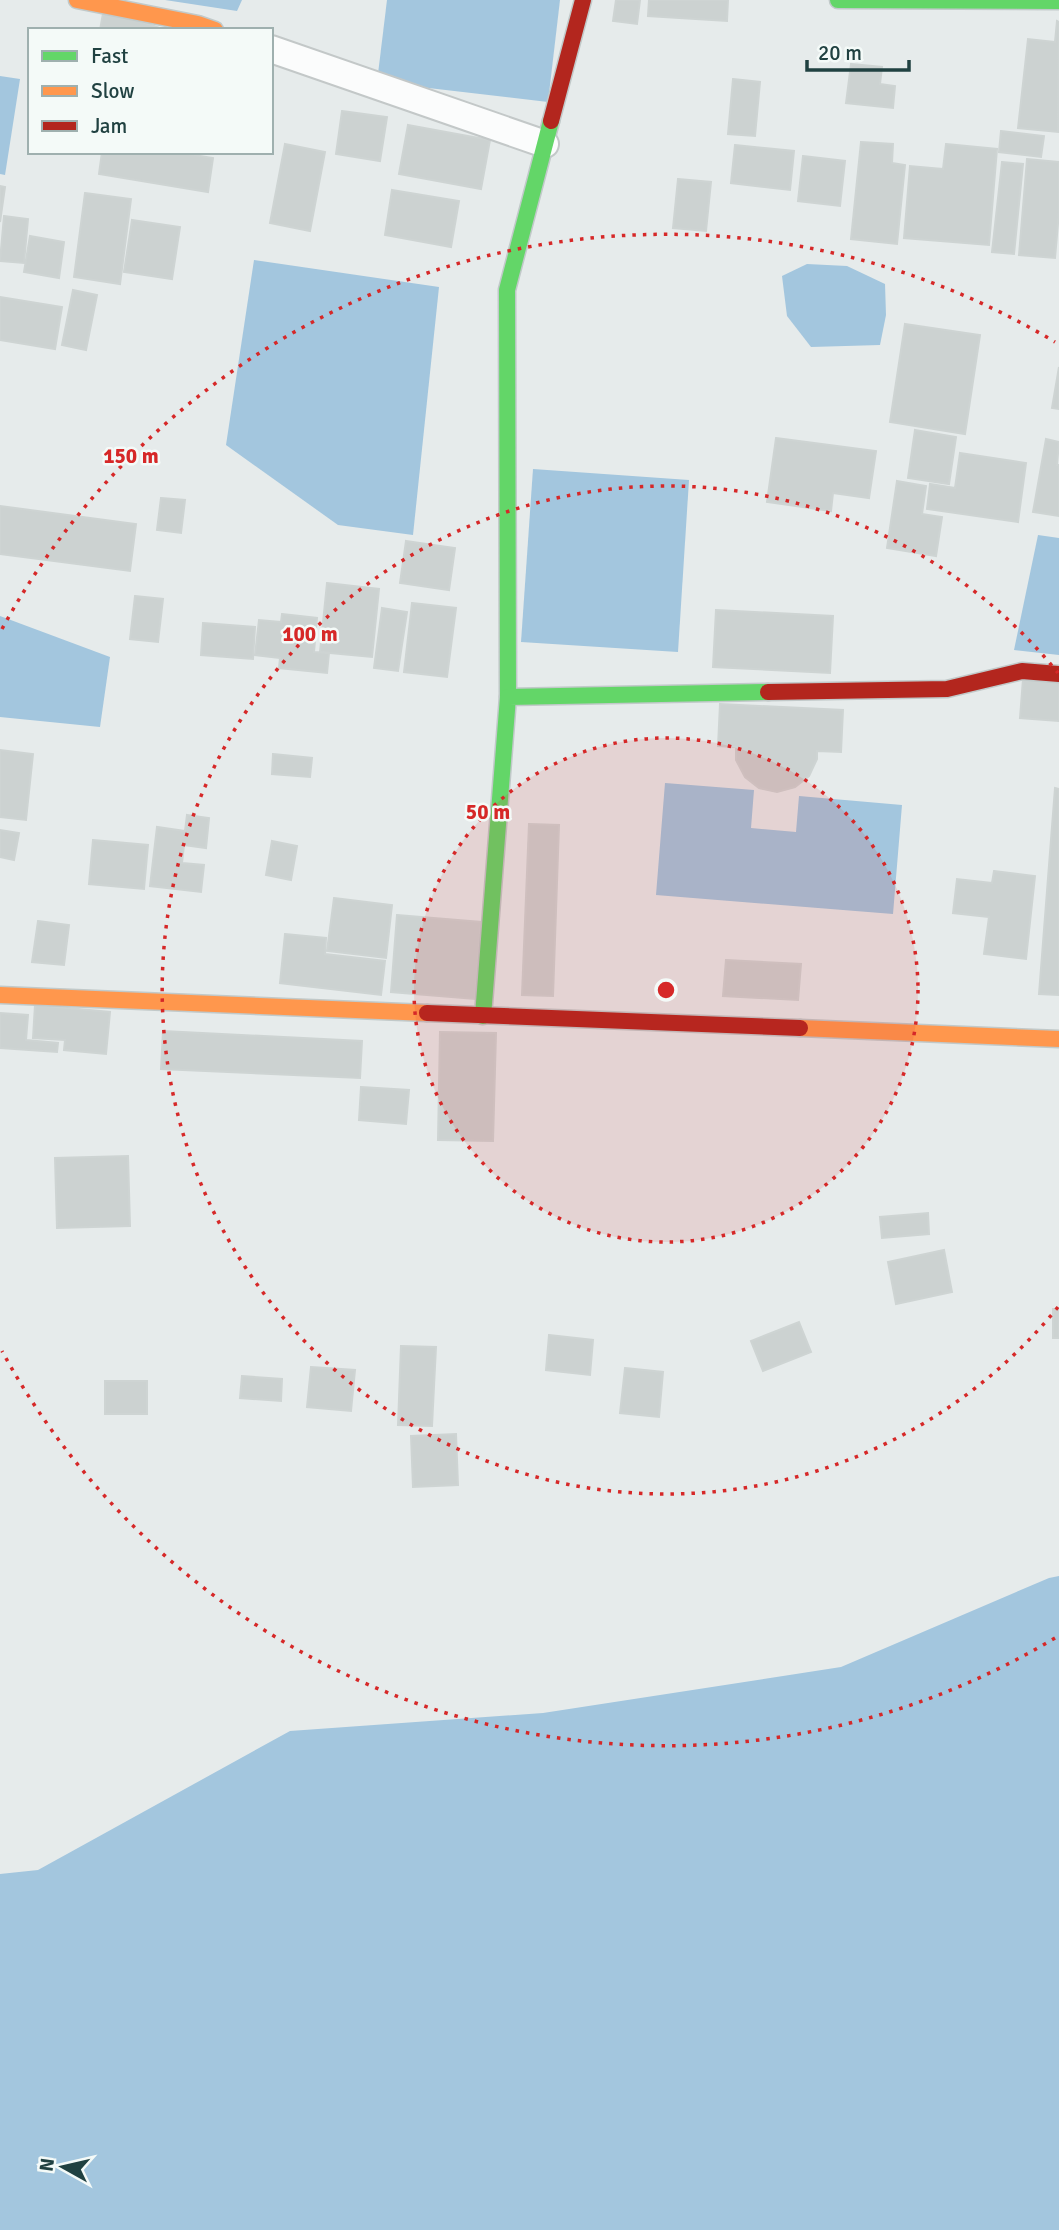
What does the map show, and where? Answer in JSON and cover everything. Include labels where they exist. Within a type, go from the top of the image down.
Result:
[{"type":"street","points":[[77,0],[209,28]]},
{"type":"street","points":[[483,1016],[508,697],[507,290],[583,0]]},
{"type":"street","points":[[838,0],[1059,1]]},
{"type":"street","points":[[273,50],[545,144]]},
{"type":"street","points":[[508,697],[947,689],[1022,671],[1059,674]]},
{"type":"street","points":[[0,995],[1059,1039]]},
{"type":"water","points":[[165,0],[242,0],[237,11]]},
{"type":"water","points":[[387,0],[560,0],[548,102],[377,82]]},
{"type":"water","points":[[0,76],[20,79],[5,175],[0,174]]},
{"type":"water","points":[[254,260],[439,287],[413,535],[338,525],[226,445]]},
{"type":"water","points":[[807,264],[847,266],[885,284],[886,315],[880,345],[811,347],[787,316],[782,276]]},
{"type":"water","points":[[533,469],[689,480],[678,652],[521,642]]},
{"type":"water","points":[[1038,535],[1059,538],[1059,655],[1014,650]]},
{"type":"water","points":[[0,616],[110,657],[100,727],[0,717]]},
{"type":"water","points":[[665,783],[754,790],[751,828],[796,832],[799,796],[902,805],[893,914],[656,895]]},
{"type":"water","points":[[1059,1576],[1059,2230],[0,2230],[0,1874],[38,1870],[290,1731],[543,1713],[841,1667]]},
{"type":"building","points":[[616,0],[640,0],[637,24],[613,21]]},
{"type":"building","points":[[649,0],[728,0],[727,21],[648,16]]},
{"type":"building","points":[[104,8],[159,28],[100,28]]},
{"type":"building","points":[[1057,21],[1058,132],[1018,128],[1028,39],[1055,42]]},
{"type":"building","points":[[851,64],[882,67],[880,84],[895,86],[893,108],[846,103]]},
{"type":"building","points":[[733,79],[760,82],[755,136],[728,134]]},
{"type":"building","points":[[342,111],[387,117],[380,161],[336,154]]},
{"type":"building","points":[[408,125],[490,140],[481,189],[399,174]]},
{"type":"building","points":[[1001,131],[1044,136],[1041,157],[999,152]]},
{"type":"building","points":[[861,142],[893,144],[892,163],[905,165],[897,244],[851,239]]},
{"type":"building","points":[[285,144],[325,152],[310,231],[270,223]]},
{"type":"building","points":[[946,144],[997,149],[989,245],[904,238],[910,166],[943,169]]},
{"type":"building","points":[[735,145],[794,151],[790,190],[731,183]]},
{"type":"building","points":[[102,154],[188,154],[213,158],[208,192],[99,174]]},
{"type":"building","points":[[803,156],[845,161],[840,206],[798,201]]},
{"type":"building","points":[[1027,159],[1059,162],[1055,258],[1019,255]]},
{"type":"building","points":[[1002,162],[1023,164],[1014,254],[992,252]]},
{"type":"building","points":[[678,179],[711,182],[706,231],[673,228]]},
{"type":"building","points":[[0,186],[5,187],[0,222]]},
{"type":"building","points":[[392,190],[459,201],[451,247],[385,235]]},
{"type":"building","points":[[85,193],[131,199],[120,284],[74,277]]},
{"type":"building","points":[[4,216],[28,219],[24,263],[0,261]]},
{"type":"building","points":[[132,220],[180,227],[172,279],[124,272]]},
{"type":"building","points":[[30,236],[64,242],[59,278],[24,272]]},
{"type":"building","points":[[73,290],[97,295],[86,350],[62,345]]},
{"type":"building","points":[[0,297],[62,307],[55,349],[0,340]]},
{"type":"building","points":[[905,324],[980,335],[965,434],[890,422]]},
{"type":"building","points":[[1059,367],[1059,409],[1052,408]]},
{"type":"building","points":[[915,430],[956,437],[949,484],[908,478]]},
{"type":"building","points":[[776,438],[876,451],[869,498],[833,493],[831,511],[767,502]]},
{"type":"building","points":[[1046,439],[1059,442],[1059,516],[1033,512]]},
{"type":"building","points":[[960,453],[1026,463],[1018,522],[927,509],[930,484],[955,488]]},
{"type":"building","points":[[897,481],[926,486],[922,514],[942,517],[936,556],[887,548]]},
{"type":"building","points":[[161,498],[185,500],[181,533],[157,530]]},
{"type":"building","points":[[0,506],[136,524],[130,571],[0,554]]},
{"type":"building","points":[[406,541],[455,548],[449,590],[400,583]]},
{"type":"building","points":[[327,583],[379,589],[372,657],[320,652]]},
{"type":"building","points":[[135,596],[163,599],[158,642],[130,639]]},
{"type":"building","points":[[412,603],[456,608],[447,677],[404,672]]},
{"type":"building","points":[[382,608],[407,612],[398,671],[374,668]]},
{"type":"building","points":[[716,610],[833,616],[830,673],[713,667]]},
{"type":"building","points":[[282,614],[317,618],[314,652],[329,653],[327,673],[279,668],[280,658],[255,655],[259,620],[281,622]]},
{"type":"building","points":[[203,623],[255,627],[253,659],[201,655]]},
{"type":"building","points":[[1023,679],[1059,681],[1059,721],[1020,718]]},
{"type":"building","points":[[720,704],[843,710],[841,752],[817,751],[817,759],[809,776],[795,787],[777,792],[759,788],[745,777],[736,760],[736,747],[718,746]]},
{"type":"building","points":[[0,750],[33,754],[26,820],[0,817]]},
{"type":"building","points":[[273,754],[312,758],[310,777],[272,774]]},
{"type":"building","points":[[1055,788],[1059,789],[1059,995],[1039,994]]},
{"type":"building","points":[[187,815],[209,818],[206,848],[184,845],[182,863],[204,865],[201,892],[150,886],[157,827],[185,831]]},
{"type":"building","points":[[529,824],[559,825],[553,996],[522,995]]},
{"type":"building","points":[[0,830],[19,833],[14,860],[0,857]]},
{"type":"building","points":[[93,840],[148,845],[144,889],[89,884]]},
{"type":"building","points":[[272,841],[297,846],[291,880],[266,875]]},
{"type":"building","points":[[994,871],[1035,876],[1026,959],[984,954],[989,917],[953,913],[957,879],[992,883]]},
{"type":"building","points":[[334,898],[392,905],[386,958],[327,951]]},
{"type":"building","points":[[397,915],[481,922],[475,999],[391,992]]},
{"type":"building","points":[[38,921],[69,925],[64,965],[32,962]]},
{"type":"building","points":[[285,934],[326,938],[325,954],[385,961],[381,995],[280,983]]},
{"type":"building","points":[[726,960],[801,964],[798,1000],[723,996]]},
{"type":"building","points":[[35,1005],[110,1012],[106,1054],[64,1050],[65,1040],[33,1038]]},
{"type":"building","points":[[0,1013],[28,1015],[26,1040],[58,1043],[57,1052],[0,1048]]},
{"type":"building","points":[[163,1031],[362,1041],[360,1078],[161,1069]]},
{"type":"building","points":[[440,1032],[496,1033],[493,1141],[438,1140]]},
{"type":"building","points":[[361,1087],[409,1090],[406,1124],[359,1120]]},
{"type":"building","points":[[128,1156],[130,1226],[57,1228],[55,1158]]},
{"type":"building","points":[[928,1213],[929,1234],[882,1238],[880,1217]]},
{"type":"building","points":[[944,1250],[952,1292],[896,1304],[888,1262]]},
{"type":"building","points":[[1053,1309],[1059,1309],[1059,1338],[1053,1338]]},
{"type":"building","points":[[799,1322],[811,1352],[763,1371],[751,1341]]},
{"type":"building","points":[[549,1335],[593,1340],[590,1375],[546,1370]]},
{"type":"building","points":[[401,1346],[436,1347],[432,1426],[398,1425]]},
{"type":"building","points":[[311,1367],[355,1370],[351,1411],[307,1407]]},
{"type":"building","points":[[625,1368],[663,1372],[659,1417],[620,1413]]},
{"type":"building","points":[[242,1376],[282,1379],[281,1401],[240,1398]]},
{"type":"building","points":[[105,1381],[147,1381],[147,1414],[105,1414]]},
{"type":"building","points":[[456,1434],[458,1485],[413,1487],[411,1436]]},
{"type":"traffic: fast","points":[[838,0],[1059,1]]},
{"type":"traffic: fast","points":[[508,697],[507,290],[551,121]]},
{"type":"traffic: fast","points":[[483,1016],[508,697],[768,692]]},
{"type":"traffic: slow","points":[[77,0],[209,28]]},
{"type":"traffic: slow","points":[[0,995],[427,1013]]},
{"type":"traffic: slow","points":[[800,1028],[1059,1039]]},
{"type":"traffic: jam","points":[[551,121],[583,0]]},
{"type":"traffic: jam","points":[[768,692],[947,689],[1022,671],[1059,674]]},
{"type":"traffic: jam","points":[[427,1013],[800,1028]]}]
